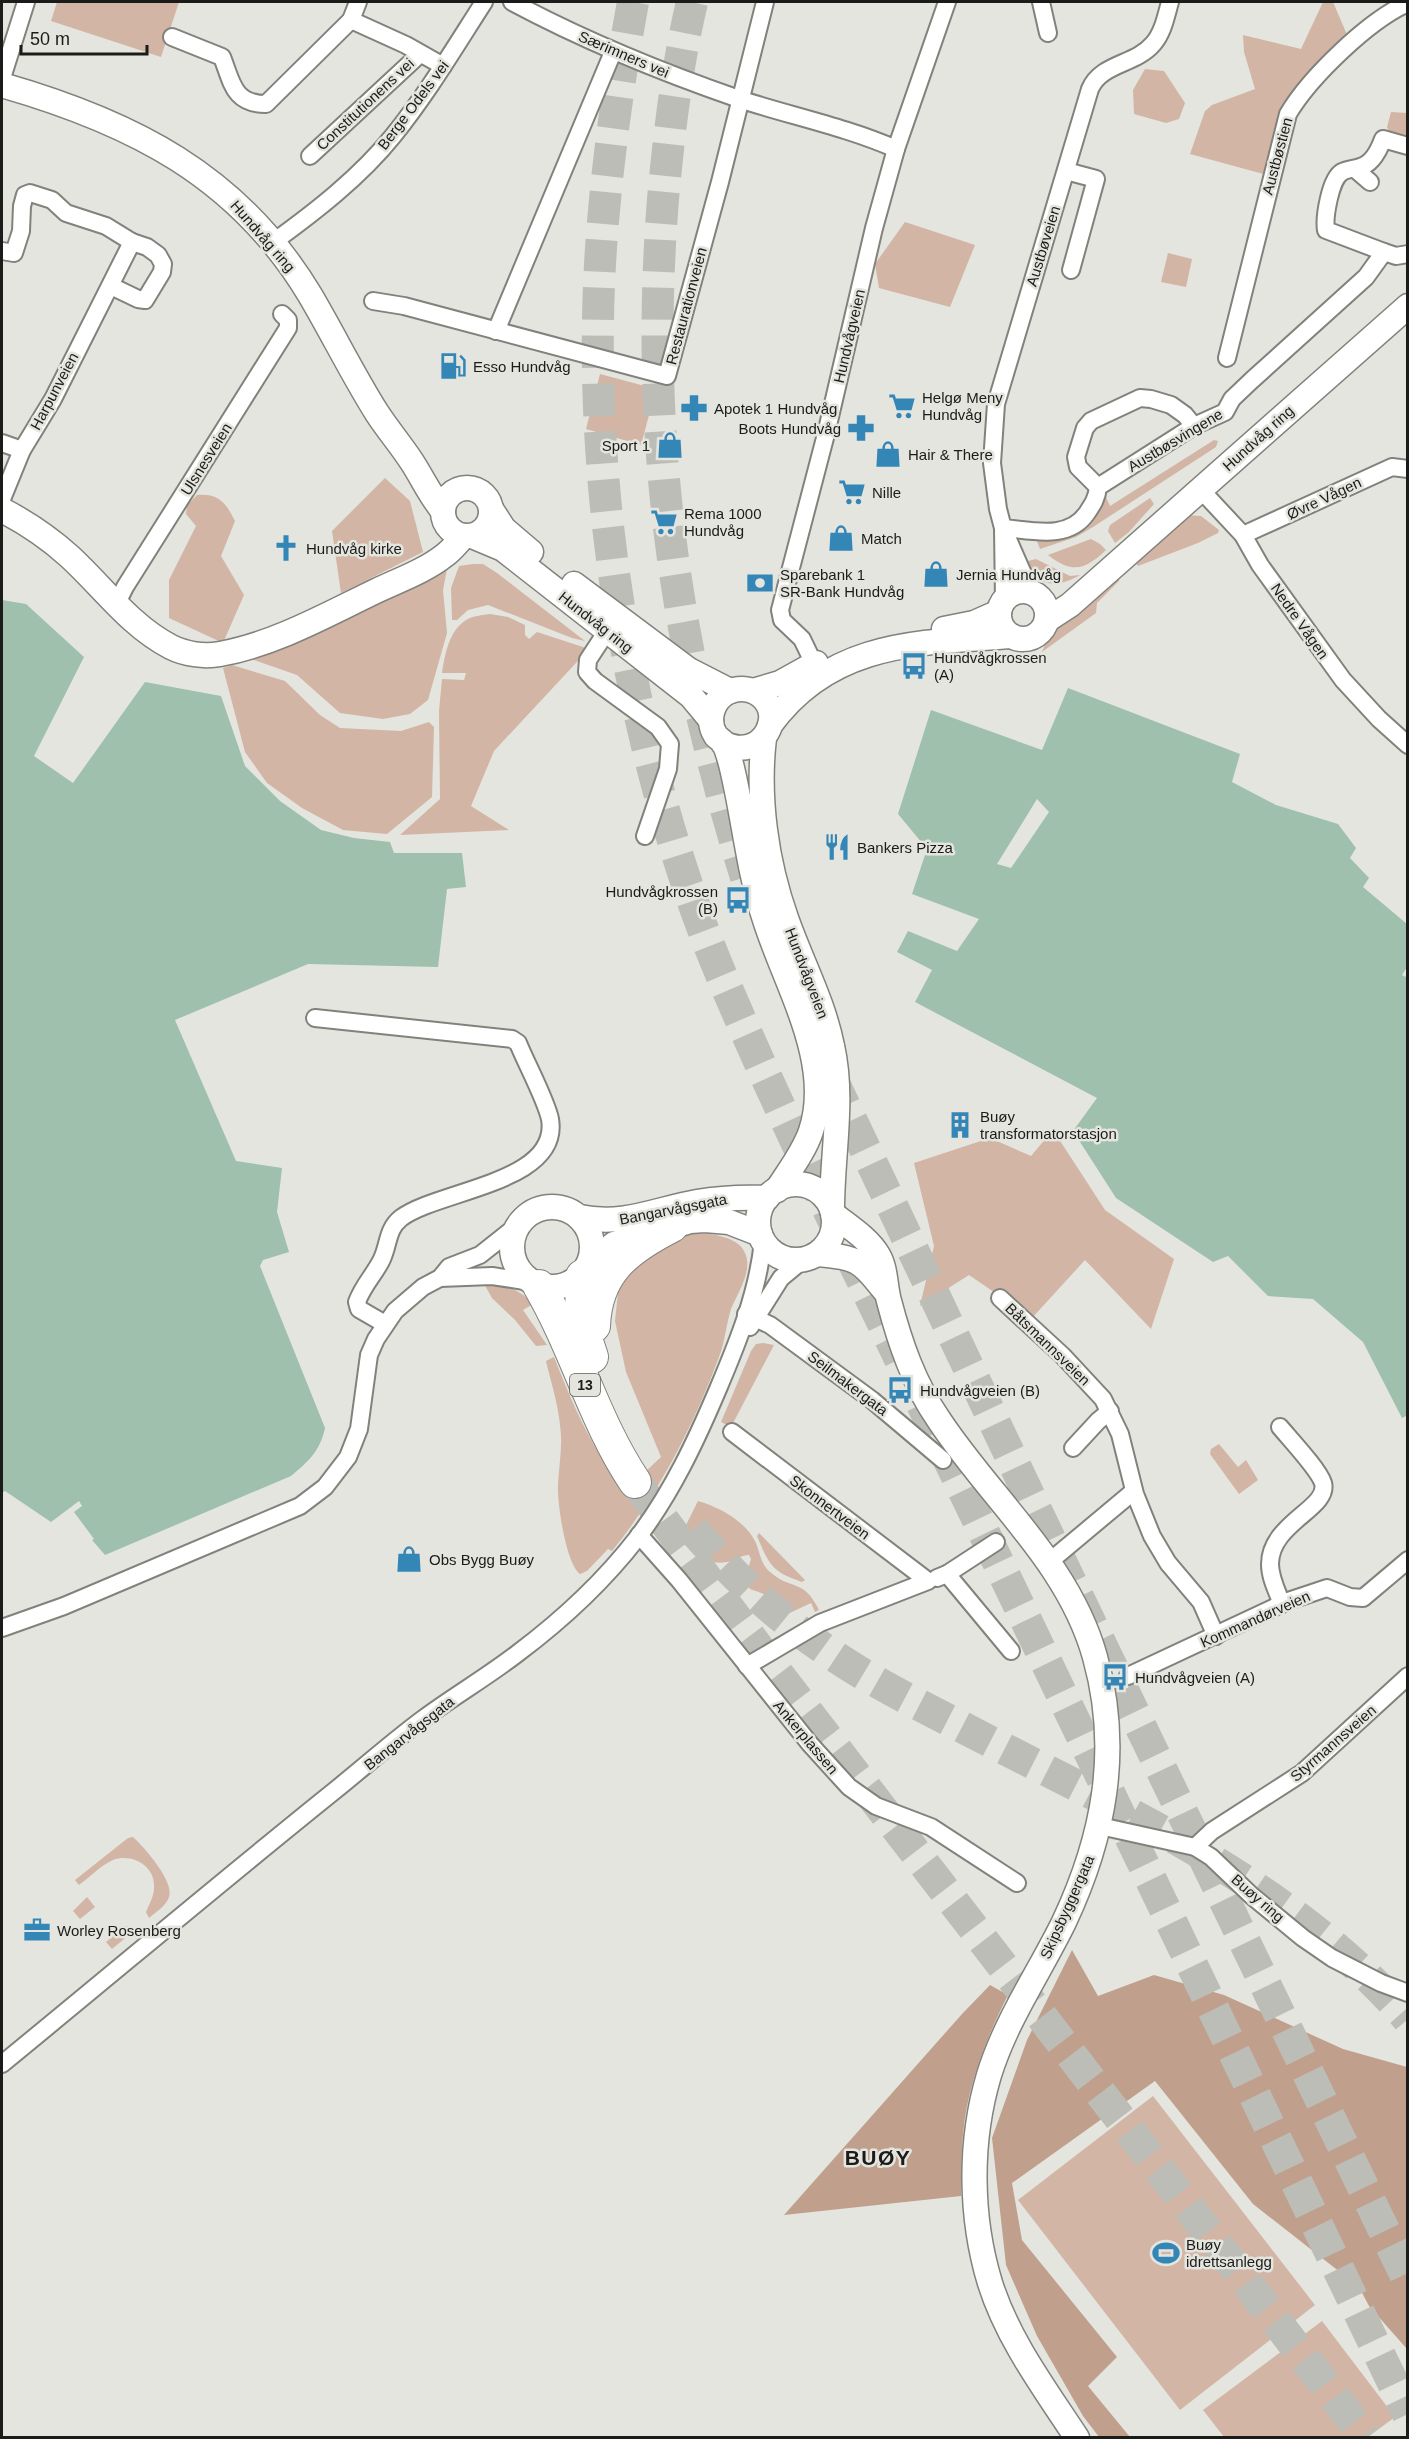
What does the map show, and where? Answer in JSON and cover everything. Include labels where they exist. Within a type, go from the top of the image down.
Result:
[{"type":"highway","name":"13","points":[[598,1372],[595,1312],[603,1285],[619,1261],[634,1247],[672,1226]]},
{"type":"highway","name":"13","points":[[535,1284],[563,1331],[606,1431],[642,1476],[598,1372],[581,1323],[585,1271]]},
{"type":"main road","name":"Hundvåg ring","points":[[2,85],[96,115],[151,142],[190,166],[241,208],[272,243],[309,294],[377,413],[412,462],[420,480],[444,515]]},
{"type":"main road","name":"Hundvåg ring","points":[[1047,620],[1070,605],[1407,306]]},
{"type":"main road","name":"Hundvåg ring","points":[[412,462],[459,490]]},
{"type":"main road","points":[[2,510],[30,524],[50,539],[71,557],[117,605],[159,640],[188,653],[219,655],[292,632],[421,570],[489,523],[491,509],[481,493],[470,488],[459,490],[448,497],[436,551],[421,570]]},
{"type":"main road","name":"Hundvåg ring","points":[[491,509],[497,522],[513,538],[689,670],[741,691]]},
{"type":"main road","points":[[444,515],[452,530],[468,536]]},
{"type":"main road","name":"Hundvåg ring","points":[[468,536],[503,549],[691,696],[711,720]]},
{"type":"main road","name":"Hundvåg ring","points":[[1034,593],[1060,590],[1107,570]]},
{"type":"main road","points":[[1016,592],[1034,593],[1044,603],[1047,620],[1042,630],[1034,637],[1022,640],[1011,636],[900,646],[850,660],[800,690],[767,732],[749,748],[740,749],[723,743],[717,737],[711,720],[716,702],[741,691],[787,680],[814,664],[863,644],[960,627],[1001,606],[1016,592]]},
{"type":"main road","points":[[1001,606],[1002,626],[1011,636]]},
{"type":"main road","points":[[741,691],[760,695],[769,709],[767,732]]},
{"type":"main road","name":"Hundvågveien","points":[[767,732],[761,787],[776,884],[785,916],[819,999],[836,1065],[838,1101],[833,1154],[832,1211]]},
{"type":"main road","name":"Hundvågveien","points":[[723,743],[737,787],[749,855],[764,919],[805,1027],[814,1064],[816,1101],[812,1129],[795,1163],[772,1194]]},
{"type":"main road","points":[[789,1185],[808,1187],[825,1198],[832,1211],[832,1233],[827,1245],[811,1256],[792,1260],[780,1257],[770,1250],[761,1237],[759,1217],[772,1194],[789,1185]]},
{"type":"main road","name":"Bangarvågsgata","points":[[579,1217],[616,1221],[699,1202],[772,1194]]},
{"type":"main road","points":[[554,1207],[567,1210],[579,1217],[592,1241],[592,1254],[585,1271],[560,1287],[535,1284],[521,1273],[513,1256],[513,1236],[518,1225],[528,1215],[540,1209],[554,1207]]},
{"type":"main road","name":"Skipsbyggergata","points":[[832,1211],[863,1238],[881,1260],[886,1293],[908,1361],[936,1417],[1049,1562],[1083,1624],[1100,1681],[1106,1715],[1107,1760],[1100,1826],[1087,1869],[1063,1922],[1018,2008],[993,2066],[978,2130],[974,2174],[978,2230],[988,2274],[999,2305],[1017,2343],[1077,2438]]},
{"type":"main road","name":"Bangarvågsgata","points":[[585,1271],[614,1244],[690,1221],[717,1220],[741,1226],[761,1237]]},
{"type":"main road","name":"Skipsbyggergata","points":[[811,1256],[849,1257],[857,1260],[864,1265],[886,1293]]},
{"type":"street","points":[[2,78],[26,2]]},
{"type":"street","points":[[172,37],[222,57],[234,90],[248,101],[266,104],[351,20],[358,2]]},
{"type":"street","name":"Berge Odels vei","points":[[272,243],[343,186],[393,137],[484,2]]},
{"type":"street","name":"Særimners vei","points":[[512,2],[614,52],[740,99],[867,137],[896,148]]},
{"type":"street","points":[[740,99],[765,2]]},
{"type":"street","name":"Hundvågveien","points":[[814,664],[802,639],[782,620],[779,614],[826,434],[874,228],[896,148],[946,2]]},
{"type":"street","points":[[1041,2],[1048,33]]},
{"type":"street","name":"Austbøveien","points":[[1001,606],[1002,528],[992,463],[996,404],[1093,81],[1104,72],[1151,47],[1159,35],[1170,2]]},
{"type":"street","name":"Austbøstien","points":[[1227,358],[1288,114],[1299,98],[1356,37],[1407,3]]},
{"type":"street","name":"Constitutionens vei","points":[[351,20],[443,66]]},
{"type":"street","points":[[496,331],[614,52]]},
{"type":"street","name":"Constitutionens vei","points":[[310,156],[420,54]]},
{"type":"street","name":"Restaurationveien","points":[[373,301],[398,304],[667,376],[720,182],[740,99]]},
{"type":"street","points":[[1407,146],[1383,139],[1375,155],[1367,164],[1344,171],[1335,180],[1325,227],[1329,232],[1384,252],[1396,255],[1407,254]]},
{"type":"street","points":[[1355,169],[1370,182]]},
{"type":"street","points":[[1066,171],[1096,179],[1071,270]]},
{"type":"street","points":[[2,251],[14,253],[21,231],[25,195],[30,193],[52,200],[66,213],[106,226],[132,242],[147,247],[158,255],[163,264],[162,272],[145,300],[111,286]]},
{"type":"street","name":"Harpunveien","points":[[2,498],[22,450],[53,399],[132,242]]},
{"type":"street","name":"Austbøsvingene","points":[[1098,487],[1194,426],[1225,412],[1232,399],[1366,277],[1384,252]]},
{"type":"street","name":"Ulsnesveien","points":[[117,605],[125,587],[286,333],[289,323],[282,314]]},
{"type":"street","points":[[1002,528],[1056,532],[1074,528],[1081,522],[1097,497],[1098,487],[1078,467],[1076,457],[1085,428],[1091,421],[1140,398],[1171,405],[1185,415],[1194,426]]},
{"type":"street","points":[[2,443],[22,450]]},
{"type":"street","name":"Øvre Vågen","points":[[1242,535],[1392,468],[1407,469]]},
{"type":"street","name":"Nedre Vågen","points":[[1201,490],[1242,535],[1260,565],[1343,680],[1378,719],[1407,745]]},
{"type":"street","name":"Austbøveien","points":[[1002,528],[1034,593]]},
{"type":"street","points":[[608,631],[588,660],[586,672],[590,678],[616,698],[658,727],[670,744],[668,769],[645,836]]},
{"type":"street","points":[[315,1018],[512,1039],[518,1043],[550,1118],[548,1146],[530,1165],[476,1188],[418,1207],[399,1219],[390,1230],[384,1256],[365,1284],[357,1302],[359,1309],[385,1324]]},
{"type":"street","points":[[2,1628],[74,1602],[300,1506],[316,1495],[337,1473],[348,1457],[359,1429],[369,1355],[385,1324],[407,1299],[440,1278],[449,1267],[480,1255],[518,1225]]},
{"type":"street","name":"Bangarvågsgata","points":[[751,1316],[761,1264],[761,1237]]},
{"type":"street","name":"Bangarvågsgata","points":[[2,2064],[104,1982],[203,1897],[422,1720],[516,1655],[553,1625],[617,1562],[659,1507],[692,1449],[751,1316],[781,1278],[811,1256]]},
{"type":"street","points":[[440,1278],[492,1276],[535,1284]]},
{"type":"street","name":"Båtsmannsveien","points":[[1000,1298],[1064,1356],[1095,1389],[1110,1411],[1127,1457],[1134,1491],[1143,1515],[1161,1552],[1201,1602],[1216,1636]]},
{"type":"street","name":"Seilmakergata","points":[[751,1316],[781,1333],[873,1400],[943,1460]]},
{"type":"street","points":[[1073,1448],[1110,1411]]},
{"type":"street","points":[[1280,1427],[1321,1478],[1324,1491],[1319,1499],[1279,1534],[1272,1548],[1270,1574],[1282,1604]]},
{"type":"street","name":"Skonnertveien","points":[[732,1432],[928,1581]]},
{"type":"street","points":[[1049,1562],[1134,1491]]},
{"type":"street","name":"Ankerplassen","points":[[639,1535],[679,1580],[826,1763],[862,1798],[894,1815],[931,1827],[1017,1883]]},
{"type":"street","points":[[747,1666],[820,1623],[947,1574],[996,1542]]},
{"type":"street","name":"Kommandørveien","points":[[1128,1676],[1282,1604],[1327,1588],[1350,1598],[1363,1598],[1407,1560]]},
{"type":"street","points":[[947,1574],[1011,1651]]},
{"type":"street","name":"Styrmannsveien","points":[[1195,1847],[1212,1831],[1302,1773],[1407,1676]]},
{"type":"street","name":"Buøy ring","points":[[1100,1826],[1195,1847],[1211,1857],[1257,1900],[1303,1938],[1332,1958],[1381,1983],[1407,1993]]},
{"type":"shaded area","points":[[57,2],[179,2],[161,57],[51,21]]},
{"type":"shaded area","points":[[1323,2],[1333,2],[1348,37],[1291,100],[1267,175],[1190,154],[1205,111],[1212,105],[1255,89],[1244,52],[1243,35],[1301,49]]},
{"type":"shaded area","points":[[1145,69],[1164,71],[1185,103],[1179,119],[1166,123],[1134,114],[1133,90]]},
{"type":"shaded area","points":[[1391,112],[1407,113],[1407,139],[1389,131],[1387,127]]},
{"type":"shaded area","points":[[905,222],[975,245],[950,307],[879,288],[875,264]]},
{"type":"shaded area","points":[[1168,253],[1192,259],[1186,287],[1161,282]]},
{"type":"shaded area","points":[[600,374],[656,389],[641,445],[586,429]]},
{"type":"shaded area","points":[[1214,440],[1218,441],[1216,447],[1093,527],[1076,537],[1040,549],[1035,536],[1069,536],[1085,530],[1096,517],[1104,493],[1110,506]]},
{"type":"shaded area","points":[[385,478],[410,501],[423,552],[341,593],[332,531]]},
{"type":"shaded area","points":[[197,495],[211,496],[221,500],[235,521],[221,556],[244,595],[223,643],[169,618],[169,580],[196,526],[186,514],[187,505]]},
{"type":"shaded area","points":[[1150,498],[1154,504],[1129,532],[1115,543],[1108,531],[1110,525]]},
{"type":"shaded area","points":[[1187,515],[1201,516],[1219,530],[1218,533],[1138,566],[1135,562]]},
{"type":"shaded area","points":[[1091,539],[1106,550],[1085,565],[1071,567],[1048,555]]},
{"type":"shaded area","points":[[1036,559],[1070,576],[1080,575],[1064,582],[1042,581],[1029,571],[1024,562]]},
{"type":"shaded area","points":[[483,564],[497,573],[585,641],[488,605],[468,610],[457,620],[452,620],[451,588],[459,566]]},
{"type":"shaded area","points":[[440,566],[447,569],[443,590],[447,633],[428,700],[410,714],[383,719],[340,713],[297,675],[245,657]]},
{"type":"shaded area","points":[[1122,571],[1119,581],[1097,603],[1096,613],[1042,652],[1065,618]]},
{"type":"shaded area","points":[[2,600],[26,604],[84,657],[34,756],[73,783],[145,682],[221,696],[245,766],[280,801],[321,830],[354,838],[390,842],[394,853],[462,853],[466,887],[447,889],[438,967],[308,964],[175,1020],[236,1161],[282,1168],[277,1212],[289,1252],[263,1260],[260,1266],[325,1428],[313,1455],[291,1476],[105,1555],[74,1512],[82,1506],[79,1501],[51,1522],[5,1491],[2,1493]]},
{"type":"shaded area","points":[[490,614],[508,617],[525,625],[525,635],[529,639],[537,632],[589,649],[494,751],[471,806],[509,830],[400,835],[440,799],[439,711],[442,679],[464,680],[466,673],[442,673],[449,644],[455,630],[466,620]]},
{"type":"shaded area","points":[[232,665],[285,681],[320,715],[340,728],[401,731],[429,722],[434,727],[432,797],[387,834],[343,830],[302,808],[267,783],[245,752],[223,668]]},
{"type":"shaded area","points":[[1068,688],[1240,754],[1232,782],[1276,805],[1338,824],[1356,848],[1350,858],[1369,878],[1363,887],[1407,924],[1407,967],[1402,975],[1408,978],[1408,1415],[1402,1418],[1363,1342],[1313,1299],[1268,1296],[1228,1256],[1213,1262],[1116,1198],[1073,1131],[1097,1098],[915,1002],[932,970],[897,952],[908,931],[957,951],[979,919],[912,894],[927,849],[898,814],[931,710],[1042,750]],"holes":[[[1037,799],[1049,812],[1011,868],[997,864]]]},
{"type":"shaded area","points":[[1053,1130],[1105,1210],[1174,1259],[1151,1329],[1085,1260],[1032,1318],[969,1275],[920,1306],[934,1246],[914,1163],[990,1138],[1031,1156]]},
{"type":"shaded area","points":[[698,1233],[718,1236],[737,1243],[745,1253],[747,1260],[746,1274],[731,1309],[721,1351],[698,1409],[660,1483],[612,1551],[608,1549],[587,1571],[580,1574],[571,1558],[561,1518],[558,1485],[561,1432],[546,1361],[554,1357],[576,1410],[593,1443],[626,1490],[661,1457],[626,1372],[615,1321],[620,1274],[680,1236]]},
{"type":"shaded area","points":[[483,1282],[511,1288],[533,1304],[523,1310],[547,1345],[536,1346],[515,1320],[492,1298]]},
{"type":"shaded area","points":[[756,1344],[774,1345],[731,1427],[721,1422],[751,1351]]},
{"type":"shaded area","points":[[1219,1444],[1238,1467],[1246,1460],[1258,1480],[1239,1494],[1210,1454],[1211,1449]]},
{"type":"shaded area","points":[[698,1501],[723,1511],[745,1527],[755,1541],[766,1568],[783,1581],[802,1588],[819,1610],[815,1612],[811,1603],[779,1618],[774,1617],[771,1613],[769,1598],[748,1586],[747,1574],[751,1559],[749,1555],[723,1563],[707,1560],[694,1552],[683,1531]]},
{"type":"shaded area","points":[[759,1533],[805,1580],[802,1582],[784,1575],[773,1566],[757,1536]]},
{"type":"shaded area","points":[[133,1837],[157,1865],[170,1891],[166,1903],[149,1918],[146,1912],[154,1892],[153,1878],[146,1866],[140,1862],[120,1858],[109,1862],[79,1885],[75,1880],[128,1838]]},
{"type":"shaded area","points":[[87,1897],[95,1907],[80,1919],[73,1911]]},
{"type":"shaded area","points":[[125,1926],[135,1930],[112,1949],[106,1942]]},
{"type":"shaded area","points":[[1072,1950],[1098,1996],[1154,1975],[1224,1995],[1343,2049],[1407,2067],[1407,2349],[1369,2306],[1359,2287],[1253,2204],[1155,2081],[1012,2183],[1022,2240],[1117,2357],[1088,2386],[1130,2437],[1099,2437],[1083,2416],[1037,2336],[1006,2265],[992,2138],[1027,2040]]},
{"type":"shaded area","points":[[990,1985],[1008,1995],[985,2046],[973,2081],[962,2143],[961,2196],[784,2215],[962,2014]]},
{"type":"shaded area","name":"Buøy idrettsanlegg","points":[[1153,2096],[1315,2305],[1180,2410],[1018,2200]]},
{"type":"shaded area","points":[[1322,2321],[1395,2417],[1368,2437],[1224,2437],[1203,2410]]},
{"type":"tunnel","points":[[633,2],[607,176],[598,317],[599,401],[604,486],[627,655],[645,738],[667,820],[708,942],[780,1106],[900,1359]]},
{"type":"tunnel","points":[[692,2],[674,100],[663,199],[658,287],[658,373],[662,458],[671,542],[700,709],[746,877]]},
{"type":"tunnel","points":[[831,1077],[1036,1510],[1408,2280]]},
{"type":"tunnel","points":[[922,1404],[1408,2414]]},
{"type":"tunnel","points":[[635,1482],[768,1661],[1366,2438]]},
{"type":"tunnel","points":[[693,1530],[769,1606],[837,1658],[908,1699],[1140,1819],[1199,1852],[1256,1888],[1311,1927],[1362,1971],[1408,2019]]},
{"type":"place","name":"Esso Hundvåg","points":[[453,366]]},
{"type":"place","name":"Helgø Meny Hundvåg","points":[[902,406]]},
{"type":"place","name":"Apotek 1 Hundvåg","points":[[694,408]]},
{"type":"place","name":"Boots Hundvåg","points":[[861,428]]},
{"type":"place","name":"Sport 1","points":[[670,445]]},
{"type":"place","name":"Hair & There","points":[[888,454]]},
{"type":"place","name":"Nille","points":[[852,492]]},
{"type":"place","name":"Rema 1000 Hundvåg","points":[[664,522]]},
{"type":"place","name":"Match","points":[[841,538]]},
{"type":"place","name":"Hundvåg kirke","points":[[286,548]]},
{"type":"place","name":"Jernia Hundvåg","points":[[936,574]]},
{"type":"place","name":"Sparebank 1 SR-Bank Hundvåg","points":[[760,583]]},
{"type":"place","name":"Hundvågkrossen (A)","points":[[914,666]]},
{"type":"place","name":"Bankers Pizza","points":[[837,847]]},
{"type":"place","name":"Hundvågkrossen (B)","points":[[738,900]]},
{"type":"place","name":"Buøy transformatorstasjon","points":[[960,1125]]},
{"type":"place","name":"Hundvågveien (B)","points":[[900,1390]]},
{"type":"place","name":"Obs Bygg Buøy","points":[[409,1559]]},
{"type":"place","name":"Hundvågveien (A)","points":[[1115,1677]]},
{"type":"place","name":"Worley Rosenberg","points":[[37,1930]]},
{"type":"place","name":"Buøy idrettsanlegg","points":[[1166,2253]]},
{"type":"district","name":"BUØY","points":[[878,2157]]}]
